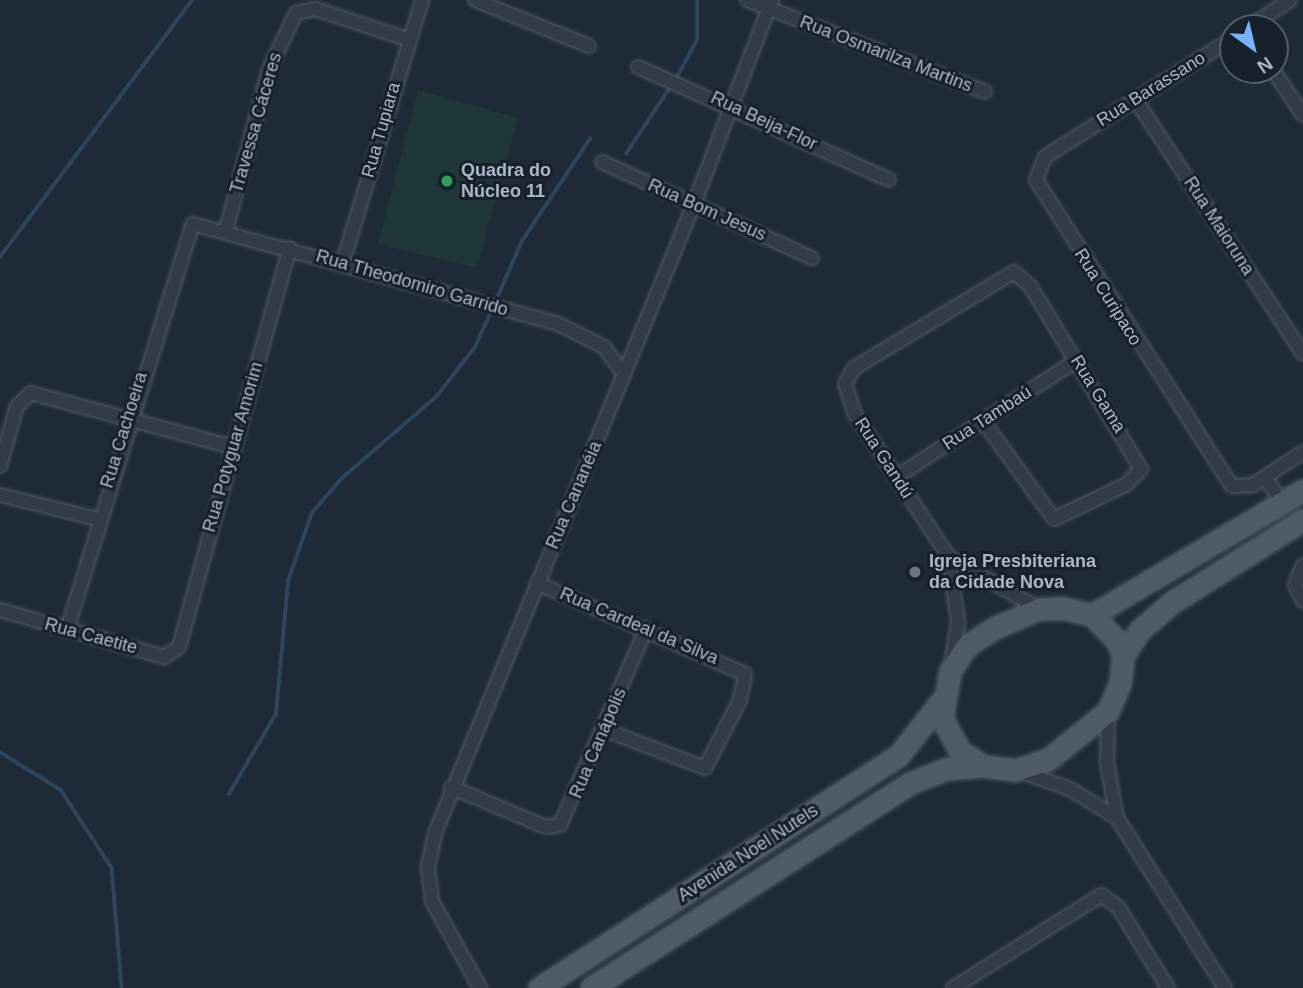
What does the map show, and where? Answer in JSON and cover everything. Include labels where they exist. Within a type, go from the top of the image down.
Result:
[{"type":"main road","points":[[1303,490],[1092,615],[1039,609],[985,634],[950,671],[942,700],[950,739],[984,766],[1016,770],[1049,759],[1108,710],[1123,656],[1139,631],[1171,603],[1303,520]]},
{"type":"main road","points":[[1092,615],[1123,656]]},
{"type":"main road","name":"Avenida Noel Nutels","points":[[539,988],[898,756],[942,700]]},
{"type":"main road","name":"Avenida Noel Nutels","points":[[591,988],[910,783],[946,769],[984,766]]},
{"type":"street","name":"Rua Tupiara","points":[[343,262],[407,39],[422,0]]},
{"type":"street","points":[[475,0],[589,46]]},
{"type":"street","name":"Rua Osmarilza Martins","points":[[747,0],[770,4],[985,92]]},
{"type":"street","points":[[1269,14],[1290,0]]},
{"type":"street","name":"Rua Cananéia","points":[[480,988],[432,901],[428,867],[452,787],[694,204],[770,4]]},
{"type":"street","name":"Travessa Cáceres","points":[[226,230],[280,41],[301,10],[330,13],[407,39]]},
{"type":"street","name":"Rua Barassano","points":[[1068,141],[1219,46]]},
{"type":"street","name":"Rua Beija-Flor","points":[[638,67],[731,104],[889,180]]},
{"type":"street","points":[[1282,84],[1303,115]]},
{"type":"street","name":"Rua Maioruna","points":[[1135,99],[1303,354]]},
{"type":"street","name":"Rua Curipaco","points":[[1068,141],[1037,168],[1042,194],[1210,459],[1232,486],[1247,488],[1265,478]]},
{"type":"street","name":"Rua Bom Jesus","points":[[602,162],[812,258]]},
{"type":"street","name":"Rua Theodomiro Garrido","points":[[186,231],[200,223],[558,324],[604,347],[624,375]]},
{"type":"street","name":"Rua Cachoeira","points":[[67,630],[97,519],[186,231]]},
{"type":"street","name":"Rua Potyguar Amorim","points":[[178,647],[290,248]]},
{"type":"street","name":"Rua Gandú","points":[[950,671],[958,622],[949,557],[847,397],[849,375],[867,359],[1005,275],[1023,276],[1030,286]]},
{"type":"street","name":"Rua Gama","points":[[983,421],[1033,495],[1061,520],[1136,477],[1139,459],[1030,286]]},
{"type":"street","name":"Rua Tambaú","points":[[896,477],[1077,360]]},
{"type":"street","points":[[0,466],[22,398],[44,395],[232,447]]},
{"type":"street","points":[[1283,503],[1265,478],[1303,453]]},
{"type":"street","points":[[0,495],[97,519]]},
{"type":"street","name":"Rua Gandú","points":[[949,557],[1039,609]]},
{"type":"street","points":[[1303,565],[1295,576],[1303,601]]},
{"type":"street","name":"Rua Cardeal da Silva","points":[[537,583],[741,669],[746,681],[710,764],[694,768],[606,730]]},
{"type":"street","name":"Rua Caetite","points":[[0,610],[164,657],[178,647]]},
{"type":"street","name":"Rua Canápolis","points":[[452,787],[552,828],[564,821],[606,730],[646,629]]},
{"type":"street","points":[[1108,710],[1116,818]]},
{"type":"street","points":[[1016,770],[1070,789],[1116,818],[1226,988]]},
{"type":"street","points":[[953,988],[1076,908],[1107,897],[1165,987]]},
{"type":"green space","name":"Quadra do Núcleo 11","points":[[418,90],[518,118],[477,268],[378,244]]},
{"type":"waterway","points":[[0,257],[192,0]]},
{"type":"waterway","points":[[676,79],[697,40],[697,0]]},
{"type":"waterway","points":[[626,154],[671,86]]},
{"type":"waterway","points":[[495,303],[522,241],[590,139]]},
{"type":"waterway","points":[[229,794],[276,714],[288,581],[312,513],[342,478],[437,396],[475,347],[492,310]]},
{"type":"waterway","points":[[0,752],[61,790],[112,868],[122,988]]},
{"type":"place","name":"Quadra do Núcleo 11","points":[[447,181]]},
{"type":"place","name":"Igreja Presbiteriana da Cidade Nova","points":[[915,572]]}]
